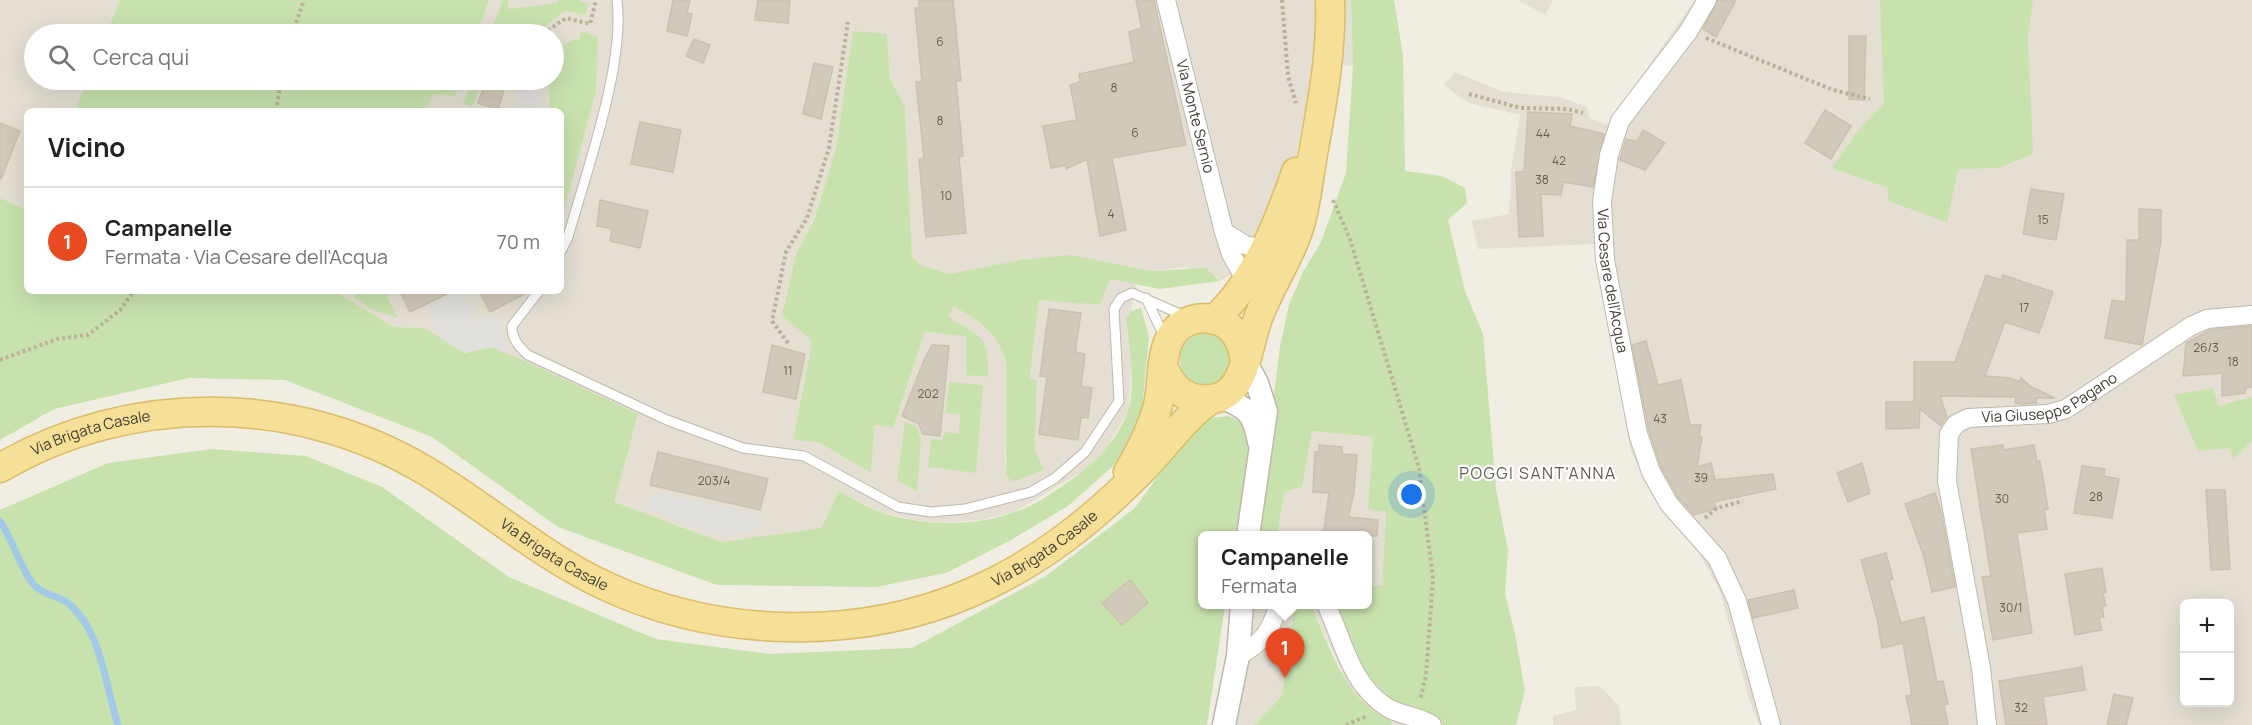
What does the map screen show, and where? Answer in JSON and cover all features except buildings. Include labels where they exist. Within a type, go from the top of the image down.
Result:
[{"type":"main road","name":"Via Brigata Casale","points":[[0,468],[57,440],[129,418],[215,412],[290,419],[352,436],[406,459],[558,560],[609,588],[663,607],[711,619],[780,627],[876,621],[948,602],[979,589],[1041,556],[1067,539],[1110,503],[1160,451],[1191,413],[1231,391],[1238,383],[1257,320],[1300,222],[1324,90],[1331,27],[1330,0]]},
{"type":"main road","name":"Via Brigata Casale","points":[[1110,503],[1138,455],[1158,406],[1165,356],[1182,324],[1204,320],[1227,308],[1265,250],[1285,204],[1324,90]]},
{"type":"main road","points":[[1204,320],[1227,325],[1237,335],[1244,347],[1245,361]]},
{"type":"main road","points":[[1165,356],[1176,389],[1186,396],[1215,399]]},
{"type":"street","name":"Via Monte Sernio","points":[[1166,0],[1224,232],[1231,254],[1246,281]]},
{"type":"street","name":"Via Cesare dell'Acqua","points":[[1707,0],[1688,32],[1620,121],[1610,155],[1602,201],[1605,260],[1638,434],[1651,472],[1668,504],[1717,558],[1737,601],[1771,725]]},
{"type":"street","points":[[1224,232],[1245,245],[1265,250],[1272,257],[1274,270],[1250,327],[1245,361],[1257,383],[1266,411],[1249,531]]},
{"type":"street","name":"Via Giuseppe Pagano","points":[[1987,725],[1981,668],[1947,482],[1949,434],[1956,424],[1968,418],[2048,414],[2066,410],[2191,326],[2207,319],[2252,315]]},
{"type":"street","points":[[1215,399],[1247,409],[1256,426],[1260,453]]},
{"type":"street","points":[[1224,725],[1238,656],[1242,609]]},
{"type":"street","points":[[1238,656],[1258,646],[1272,627],[1277,609]]},
{"type":"street","points":[[1328,609],[1347,661],[1366,689],[1388,708],[1432,725]]},
{"type":"lane","points":[[564,245],[609,91],[619,16],[617,0]]},
{"type":"lane","points":[[537,294],[512,326],[512,335],[518,346],[528,355],[667,420],[743,448],[804,456],[898,507],[931,512],[965,509],[1031,492],[1055,478],[1085,452],[1119,401],[1114,309],[1121,298],[1132,293],[1204,320]]},
{"type":"lane","points":[[1146,298],[1160,323],[1165,356]]},
{"type":"path","points":[[296,24],[304,0]]},
{"type":"path","points":[[557,24],[566,18],[590,24],[596,0]]},
{"type":"path","points":[[1282,0],[1288,76],[1296,103]]},
{"type":"path","points":[[788,343],[772,321],[786,252],[807,218],[829,148],[848,22]]},
{"type":"path","points":[[1688,32],[1833,90],[1870,99]]},
{"type":"path","points":[[276,108],[279,90]]},
{"type":"path","points":[[1469,94],[1521,108],[1568,109],[1583,113]]},
{"type":"path","points":[[1334,200],[1350,239],[1419,468],[1426,513],[1433,578],[1426,676],[1421,698],[1412,719]]},
{"type":"path","points":[[0,360],[57,339],[88,335],[120,310],[132,294]]},
{"type":"path","points":[[1698,535],[1700,525],[1706,516],[1717,508],[1743,501]]},
{"type":"shaded area","points":[[0,0],[120,0],[110,24],[24,24],[24,90],[83,90],[76,108],[24,108],[24,209],[0,198]]},
{"type":"shaded area","points":[[489,0],[1351,0],[1353,66],[1314,63],[1293,173],[1251,263],[1220,281],[1217,276],[1186,267],[1150,271],[1021,260],[949,274],[921,265],[912,257],[905,107],[890,78],[887,34],[853,32],[836,148],[815,218],[796,254],[782,316],[810,338],[811,349],[793,438],[820,443],[871,473],[875,425],[893,427],[925,332],[967,336],[988,350],[948,316],[954,305],[988,328],[1000,343],[1006,360],[1005,465],[1043,470],[1035,451],[1037,380],[1030,379],[1039,300],[1100,305],[1110,279],[1137,284],[1131,311],[1126,319],[1131,364],[1129,410],[1107,447],[1086,469],[1015,512],[980,520],[944,523],[910,519],[879,512],[839,491],[821,528],[721,542],[613,502],[638,414],[481,349],[473,353],[454,348],[424,328],[394,327],[340,294],[564,294],[564,108],[427,108],[434,94],[455,96],[457,90],[564,90],[564,24],[481,24]]},
{"type":"shaded area","points":[[1518,0],[1553,0],[1545,15]]},
{"type":"shaded area","points":[[1695,0],[2252,0],[2252,725],[1759,725],[1749,699],[1721,594],[1693,541],[1655,497],[1631,452],[1596,244],[1478,249],[1472,221],[1509,214],[1511,171],[1520,115],[1468,103],[1444,85],[1455,72],[1504,92],[1561,97],[1587,107],[1590,118],[1607,125]]},
{"type":"shaded area","points":[[517,90],[539,90],[541,108],[517,108]]},
{"type":"shaded area","points":[[456,294],[464,294],[478,323],[499,313],[500,329],[510,355],[491,347],[465,353],[441,339],[428,308]]},
{"type":"shaded area","points":[[1311,431],[1373,437],[1368,508],[1386,512],[1382,587],[1372,586],[1372,531],[1278,531],[1285,492],[1302,487]]},
{"type":"shaded area","points":[[651,491],[761,517],[758,530],[723,537],[647,509]]},
{"type":"shaded area","points":[[1249,609],[1294,609],[1282,696],[1254,725],[1237,725]]},
{"type":"shaded area","points":[[1313,609],[1339,609],[1362,670],[1444,725],[1391,725],[1392,721],[1377,716],[1351,690]]},
{"type":"shaded area","points":[[1600,686],[1619,706],[1621,725],[1553,725],[1553,716],[1576,710],[1574,687]]},
{"type":"green space","points":[[120,0],[489,0],[481,24],[110,24]]},
{"type":"green space","points":[[503,0],[509,0],[507,9],[558,3],[559,0],[578,0],[589,4],[585,15],[566,11],[548,24],[494,24]]},
{"type":"green space","points":[[1351,0],[1394,0],[1403,55],[1405,171],[1442,176],[1465,188],[1467,203],[1448,220],[1465,291],[1483,334],[1496,489],[1508,550],[1505,594],[1525,691],[1516,725],[1444,725],[1431,716],[1394,701],[1362,670],[1339,609],[1372,609],[1372,585],[1382,586],[1386,512],[1368,509],[1373,437],[1312,431],[1302,487],[1285,492],[1278,531],[1258,531],[1280,346],[1289,305],[1303,272],[1321,242],[1346,173],[1353,66]]},
{"type":"green space","points":[[1880,0],[2033,0],[2028,38],[2033,154],[1999,168],[1958,169],[1947,222],[1888,201],[1888,188],[1832,168],[1857,132],[1884,103]]},
{"type":"green space","points":[[581,31],[598,37],[596,91],[564,210],[564,108],[551,108],[549,90],[564,90],[564,45],[579,39]]},
{"type":"green space","points":[[853,31],[887,34],[890,78],[905,107],[912,257],[921,265],[949,274],[1021,260],[1071,255],[1150,271],[1206,268],[1220,281],[1160,289],[1110,279],[1100,305],[1039,300],[1030,378],[1037,380],[1035,451],[1044,470],[1012,482],[1006,475],[1006,360],[992,334],[979,322],[954,306],[948,316],[976,334],[985,345],[988,377],[966,375],[966,336],[925,332],[893,428],[875,425],[871,473],[820,443],[793,439],[811,349],[810,339],[782,316],[796,254],[815,218],[836,148]]},
{"type":"green space","points":[[83,90],[457,90],[455,96],[434,94],[427,108],[76,108]]},
{"type":"green space","points":[[468,90],[479,90],[472,107],[463,104]]},
{"type":"green space","points":[[0,198],[24,209],[24,294],[340,294],[394,327],[424,328],[465,353],[491,347],[501,350],[638,414],[614,502],[721,542],[821,528],[839,491],[864,505],[896,517],[948,523],[999,517],[1037,502],[1080,474],[1105,450],[1124,421],[1131,390],[1126,319],[1131,311],[1141,308],[1149,337],[1142,408],[1130,439],[1113,466],[1068,506],[1011,540],[946,573],[876,587],[717,585],[558,527],[432,437],[285,380],[189,378],[54,409],[0,440]]},
{"type":"green space","points":[[359,294],[386,294],[398,318],[374,311],[353,297]]},
{"type":"green space","points":[[1206,333],[1216,335],[1224,341],[1230,349],[1232,359],[1230,369],[1224,377],[1216,383],[1206,385],[1196,383],[1188,377],[1182,369],[1180,359],[1182,349],[1188,341],[1196,335]]},
{"type":"green space","points":[[949,382],[983,385],[976,473],[928,467],[931,439],[942,440],[944,432],[959,434],[960,414],[946,413]]},
{"type":"green space","points":[[2213,388],[2218,406],[2252,397],[2252,441],[2233,459],[2230,448],[2198,451],[2174,395]]},
{"type":"green space","points":[[1228,416],[1246,423],[1251,444],[1237,531],[1198,531],[1198,609],[1224,609],[1207,725],[0,725],[0,510],[108,463],[212,449],[306,456],[382,487],[509,577],[656,639],[769,654],[912,648],[1046,576],[1135,508],[1183,441],[1203,419]]},
{"type":"green space","points":[[905,422],[916,426],[921,439],[917,491],[897,481]]},
{"type":"green space","points":[[1294,609],[1313,609],[1341,672],[1351,688],[1376,713],[1392,721],[1391,725],[1254,725],[1282,696]]},
{"type":"waterway","points":[[0,521],[30,580],[43,591],[68,603],[88,628],[101,660],[118,725]]},
{"type":"place","name":"Campanelle","points":[[1285,678]]},
{"type":"district","name":"POGGI SANT'ANNA","points":[[1538,473]]}]
